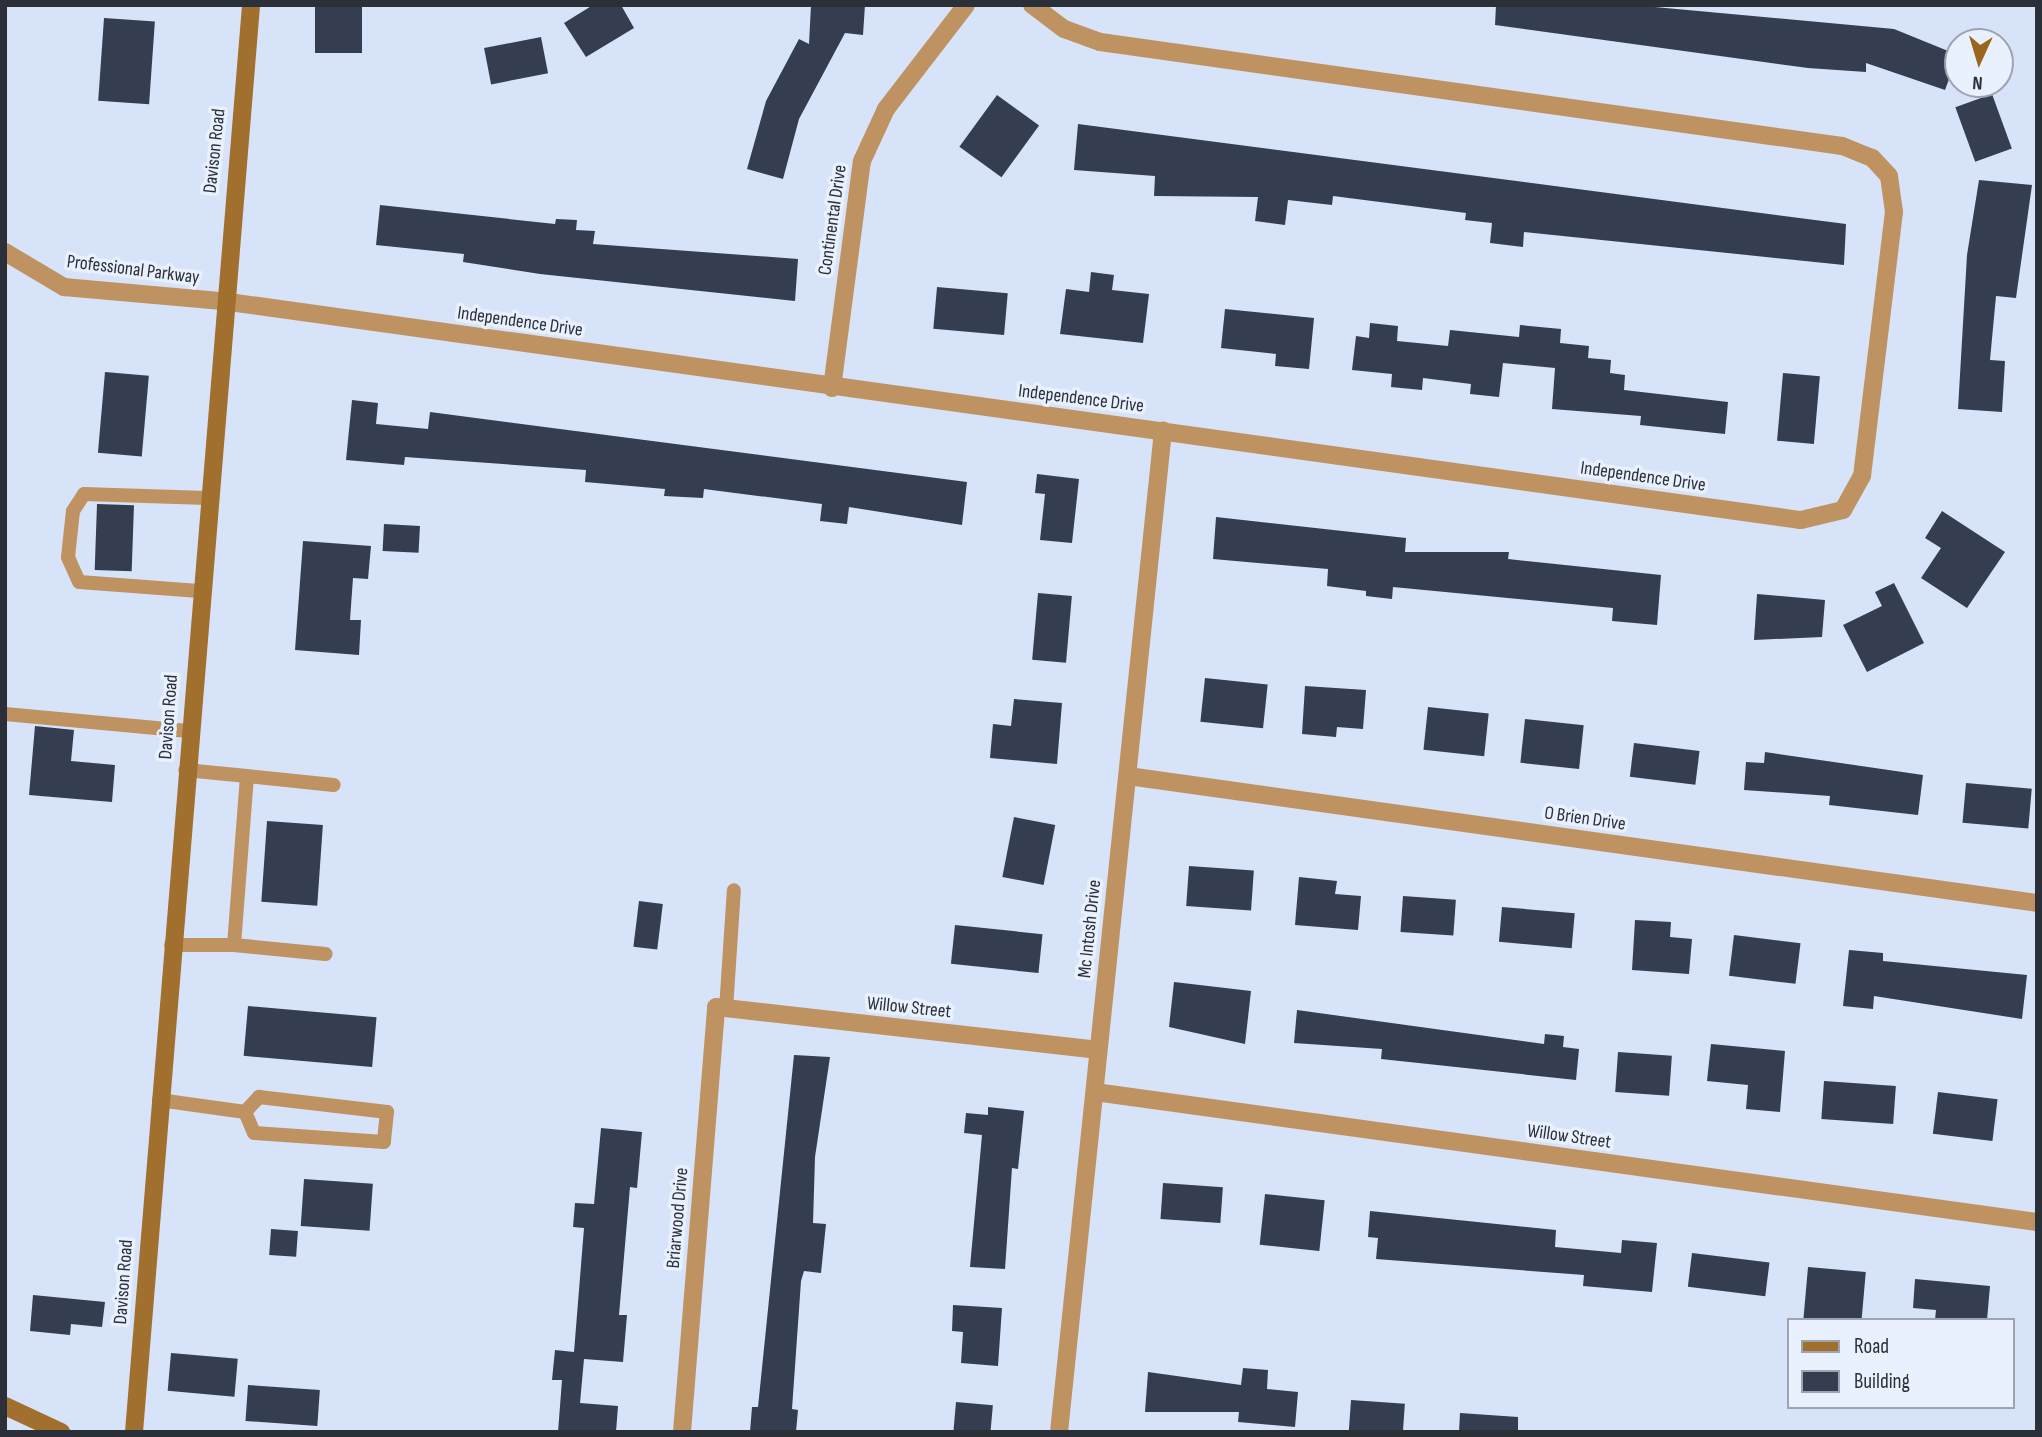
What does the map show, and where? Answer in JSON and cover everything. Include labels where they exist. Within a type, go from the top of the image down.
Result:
[{"type":"street","name":"Davison Road","points":[[134,1432],[222,302],[251,5]]},
{"type":"street","name":"Continental Drive","points":[[832,388],[862,161],[887,108],[966,5]]},
{"type":"street","name":"Independence Drive","points":[[222,302],[1801,520],[1843,510],[1862,476],[1894,212],[1889,176],[1872,158],[1842,146],[1100,42],[1064,29],[1032,5]]},
{"type":"street","name":"Professional Parkway","points":[[5,252],[64,287],[222,302]]},
{"type":"street","name":"Mc Intosh Drive","points":[[1059,1432],[1163,430]]},
{"type":"street","name":"O Brien Drive","points":[[1128,776],[2037,903]]},
{"type":"street","name":"Willow Street","points":[[721,1008],[1097,1050]]},
{"type":"street","name":"Briarwood Drive","points":[[682,1432],[721,1008]]},
{"type":"street","name":"Willow Street","points":[[1095,1093],[2037,1222]]},
{"type":"street","points":[[5,1406],[61,1432]]},
{"type":"lane","points":[[199,592],[79,582],[68,557],[73,511],[84,494],[206,498]]},
{"type":"lane","points":[[5,714],[188,731]]},
{"type":"lane","points":[[186,770],[334,785]]},
{"type":"lane","points":[[234,945],[247,776]]},
{"type":"lane","points":[[721,1008],[734,890]]},
{"type":"lane","points":[[172,945],[234,945],[326,954]]},
{"type":"lane","points":[[260,1097],[366,1106],[387,1112],[384,1142],[254,1133],[245,1112],[260,1097]]},
{"type":"lane","points":[[159,1100],[245,1112]]},
{"type":"building","points":[[315,5],[362,5],[362,53],[315,53]]},
{"type":"building","points":[[593,5],[621,5],[634,28],[586,57],[564,23]]},
{"type":"building","points":[[811,5],[865,5],[863,35],[845,33],[799,119],[783,179],[747,169],[766,101],[799,39],[809,44]]},
{"type":"building","points":[[1496,5],[1633,5],[1894,29],[1944,49],[1944,90],[1866,63],[1866,72],[1808,68],[1495,25]]},
{"type":"building","points":[[104,18],[155,22],[149,104],[98,101]]},
{"type":"building","points":[[541,37],[548,73],[491,84],[484,48]]},
{"type":"building","points":[[997,95],[1039,126],[1001,177],[959,147]]},
{"type":"building","points":[[1981,98],[1993,98],[2012,149],[1975,162],[1955,107]]},
{"type":"building","points":[[1078,124],[1846,224],[1844,265],[1524,232],[1523,247],[1490,243],[1492,223],[1465,220],[1466,213],[1333,196],[1332,205],[1288,200],[1285,225],[1255,221],[1258,197],[1154,196],[1155,176],[1074,170]]},
{"type":"building","points":[[1979,180],[2032,185],[2016,298],[1996,296],[1990,360],[2005,361],[2002,412],[1958,409],[1967,255]]},
{"type":"building","points":[[380,205],[555,224],[556,219],[577,220],[576,230],[595,231],[593,244],[798,259],[795,301],[540,274],[463,262],[464,254],[376,245]]},
{"type":"building","points":[[1091,272],[1114,275],[1112,290],[1149,294],[1143,343],[1060,334],[1066,289],[1089,292]]},
{"type":"building","points":[[937,287],[1008,293],[1004,335],[933,329]]},
{"type":"building","points":[[1225,309],[1314,318],[1309,369],[1275,366],[1276,354],[1221,348]]},
{"type":"building","points":[[1370,323],[1398,326],[1397,341],[1448,346],[1450,330],[1519,337],[1520,325],[1561,329],[1560,343],[1589,346],[1588,358],[1611,360],[1610,373],[1625,375],[1624,390],[1728,402],[1725,434],[1640,425],[1641,416],[1552,409],[1555,368],[1503,363],[1499,397],[1470,394],[1471,384],[1423,378],[1422,390],[1391,387],[1392,374],[1352,370],[1356,336],[1369,338]]},
{"type":"building","points":[[105,372],[149,376],[142,457],[98,453]]},
{"type":"building","points":[[1783,373],[1820,376],[1814,444],[1777,441]]},
{"type":"building","points":[[352,400],[378,403],[376,424],[428,429],[430,412],[967,482],[962,525],[849,507],[847,524],[820,521],[822,504],[704,489],[703,498],[664,496],[665,489],[585,482],[586,470],[405,457],[404,465],[346,460]]},
{"type":"building","points":[[1037,474],[1079,479],[1072,543],[1040,540],[1045,494],[1035,493]]},
{"type":"building","points":[[97,504],[134,505],[132,571],[95,570]]},
{"type":"building","points":[[1942,511],[2005,552],[1967,608],[1921,578],[1941,548],[1925,538]]},
{"type":"building","points":[[1216,517],[1406,538],[1405,552],[1509,552],[1508,559],[1661,575],[1657,625],[1612,621],[1613,608],[1393,587],[1392,599],[1366,596],[1366,591],[1327,586],[1328,569],[1213,559]]},
{"type":"building","points":[[384,524],[420,526],[419,553],[383,551]]},
{"type":"building","points":[[303,541],[371,546],[368,579],[353,578],[350,620],[361,620],[359,655],[295,650]]},
{"type":"building","points":[[1894,583],[1924,643],[1867,672],[1843,625],[1882,606],[1875,592]]},
{"type":"building","points":[[1038,593],[1072,596],[1066,663],[1032,660]]},
{"type":"building","points":[[1757,594],[1825,600],[1822,637],[1754,640]]},
{"type":"building","points":[[1205,678],[1268,685],[1263,728],[1200,722]]},
{"type":"building","points":[[1305,686],[1366,690],[1363,729],[1337,727],[1336,737],[1302,734]]},
{"type":"building","points":[[1014,699],[1062,703],[1057,764],[990,758],[993,724],[1011,726]]},
{"type":"building","points":[[1428,707],[1489,713],[1484,756],[1424,750]]},
{"type":"building","points":[[1525,719],[1584,725],[1579,769],[1520,763]]},
{"type":"building","points":[[35,726],[74,730],[71,761],[115,765],[112,802],[29,795]]},
{"type":"building","points":[[1634,743],[1700,751],[1695,785],[1630,777]]},
{"type":"building","points":[[1765,752],[1923,775],[1918,815],[1829,805],[1830,796],[1744,790],[1746,762],[1764,763]]},
{"type":"building","points":[[1966,783],[2032,789],[2028,829],[1963,823]]},
{"type":"building","points":[[1014,817],[1055,825],[1044,885],[1002,877]]},
{"type":"building","points":[[267,821],[323,825],[317,906],[261,902]]},
{"type":"building","points":[[1189,866],[1254,871],[1251,910],[1186,906]]},
{"type":"building","points":[[1299,877],[1337,881],[1335,894],[1361,896],[1358,930],[1295,925]]},
{"type":"building","points":[[1403,896],[1456,900],[1453,936],[1400,932]]},
{"type":"building","points":[[639,901],[663,904],[657,950],[633,947]]},
{"type":"building","points":[[1502,907],[1575,913],[1572,948],[1499,942]]},
{"type":"building","points":[[1635,920],[1671,922],[1670,937],[1692,939],[1689,974],[1632,970]]},
{"type":"building","points":[[955,925],[1043,934],[1038,973],[951,964]]},
{"type":"building","points":[[1734,935],[1801,943],[1796,984],[1729,976]]},
{"type":"building","points":[[1849,950],[1883,953],[1883,961],[2027,975],[2022,1019],[1874,996],[1873,1009],[1843,1006]]},
{"type":"building","points":[[1174,982],[1251,991],[1245,1044],[1169,1027]]},
{"type":"building","points":[[248,1006],[377,1017],[372,1067],[244,1056]]},
{"type":"building","points":[[1297,1010],[1544,1044],[1545,1034],[1564,1036],[1563,1047],[1579,1049],[1576,1080],[1381,1059],[1382,1049],[1294,1043]]},
{"type":"building","points":[[1711,1044],[1785,1051],[1780,1112],[1746,1109],[1748,1085],[1707,1081]]},
{"type":"building","points":[[1618,1052],[1672,1056],[1669,1096],[1615,1092]]},
{"type":"building","points":[[794,1055],[830,1057],[815,1157],[813,1223],[826,1224],[821,1273],[804,1271],[801,1281],[792,1409],[798,1410],[796,1432],[750,1432],[752,1407],[758,1407]]},
{"type":"building","points":[[1824,1081],[1896,1086],[1893,1124],[1821,1119]]},
{"type":"building","points":[[1938,1092],[1998,1099],[1992,1141],[1933,1134]]},
{"type":"building","points":[[988,1107],[1024,1111],[1018,1169],[1012,1168],[1005,1269],[970,1267],[982,1135],[964,1133],[966,1113],[988,1115]]},
{"type":"building","points":[[601,1128],[642,1132],[637,1188],[630,1187],[619,1315],[627,1315],[623,1362],[584,1359],[580,1403],[618,1406],[616,1432],[558,1432],[562,1380],[552,1380],[555,1350],[574,1352],[584,1228],[573,1227],[575,1203],[594,1204]]},
{"type":"building","points":[[304,1179],[373,1184],[370,1231],[301,1226]]},
{"type":"building","points":[[1163,1183],[1223,1187],[1220,1223],[1160,1219]]},
{"type":"building","points":[[1265,1194],[1325,1200],[1319,1251],[1260,1245]]},
{"type":"building","points":[[1370,1211],[1556,1230],[1555,1247],[1621,1253],[1622,1240],[1657,1243],[1652,1292],[1583,1286],[1584,1275],[1376,1259],[1378,1238],[1368,1237]]},
{"type":"building","points":[[271,1229],[298,1231],[296,1257],[269,1255]]},
{"type":"building","points":[[1692,1253],[1769,1263],[1765,1296],[1688,1287]]},
{"type":"building","points":[[1808,1267],[1866,1272],[1862,1318],[1804,1318]]},
{"type":"building","points":[[1915,1279],[1990,1286],[1987,1318],[1935,1318],[1936,1310],[1913,1308]]},
{"type":"building","points":[[33,1295],[105,1302],[102,1327],[71,1324],[70,1335],[30,1331]]},
{"type":"building","points":[[953,1305],[1002,1308],[998,1366],[961,1363],[963,1332],[952,1331]]},
{"type":"building","points":[[171,1353],[238,1359],[234,1397],[168,1391]]},
{"type":"building","points":[[1243,1368],[1268,1370],[1267,1389],[1298,1392],[1295,1427],[1238,1422],[1239,1412],[1145,1412],[1148,1372],[1241,1385]]},
{"type":"building","points":[[248,1385],[320,1390],[317,1426],[245,1421]]},
{"type":"building","points":[[1351,1400],[1405,1404],[1403,1432],[1349,1432]]},
{"type":"building","points":[[956,1402],[993,1405],[991,1432],[953,1432]]},
{"type":"building","points":[[1460,1413],[1518,1417],[1518,1432],[1459,1432]]}]
